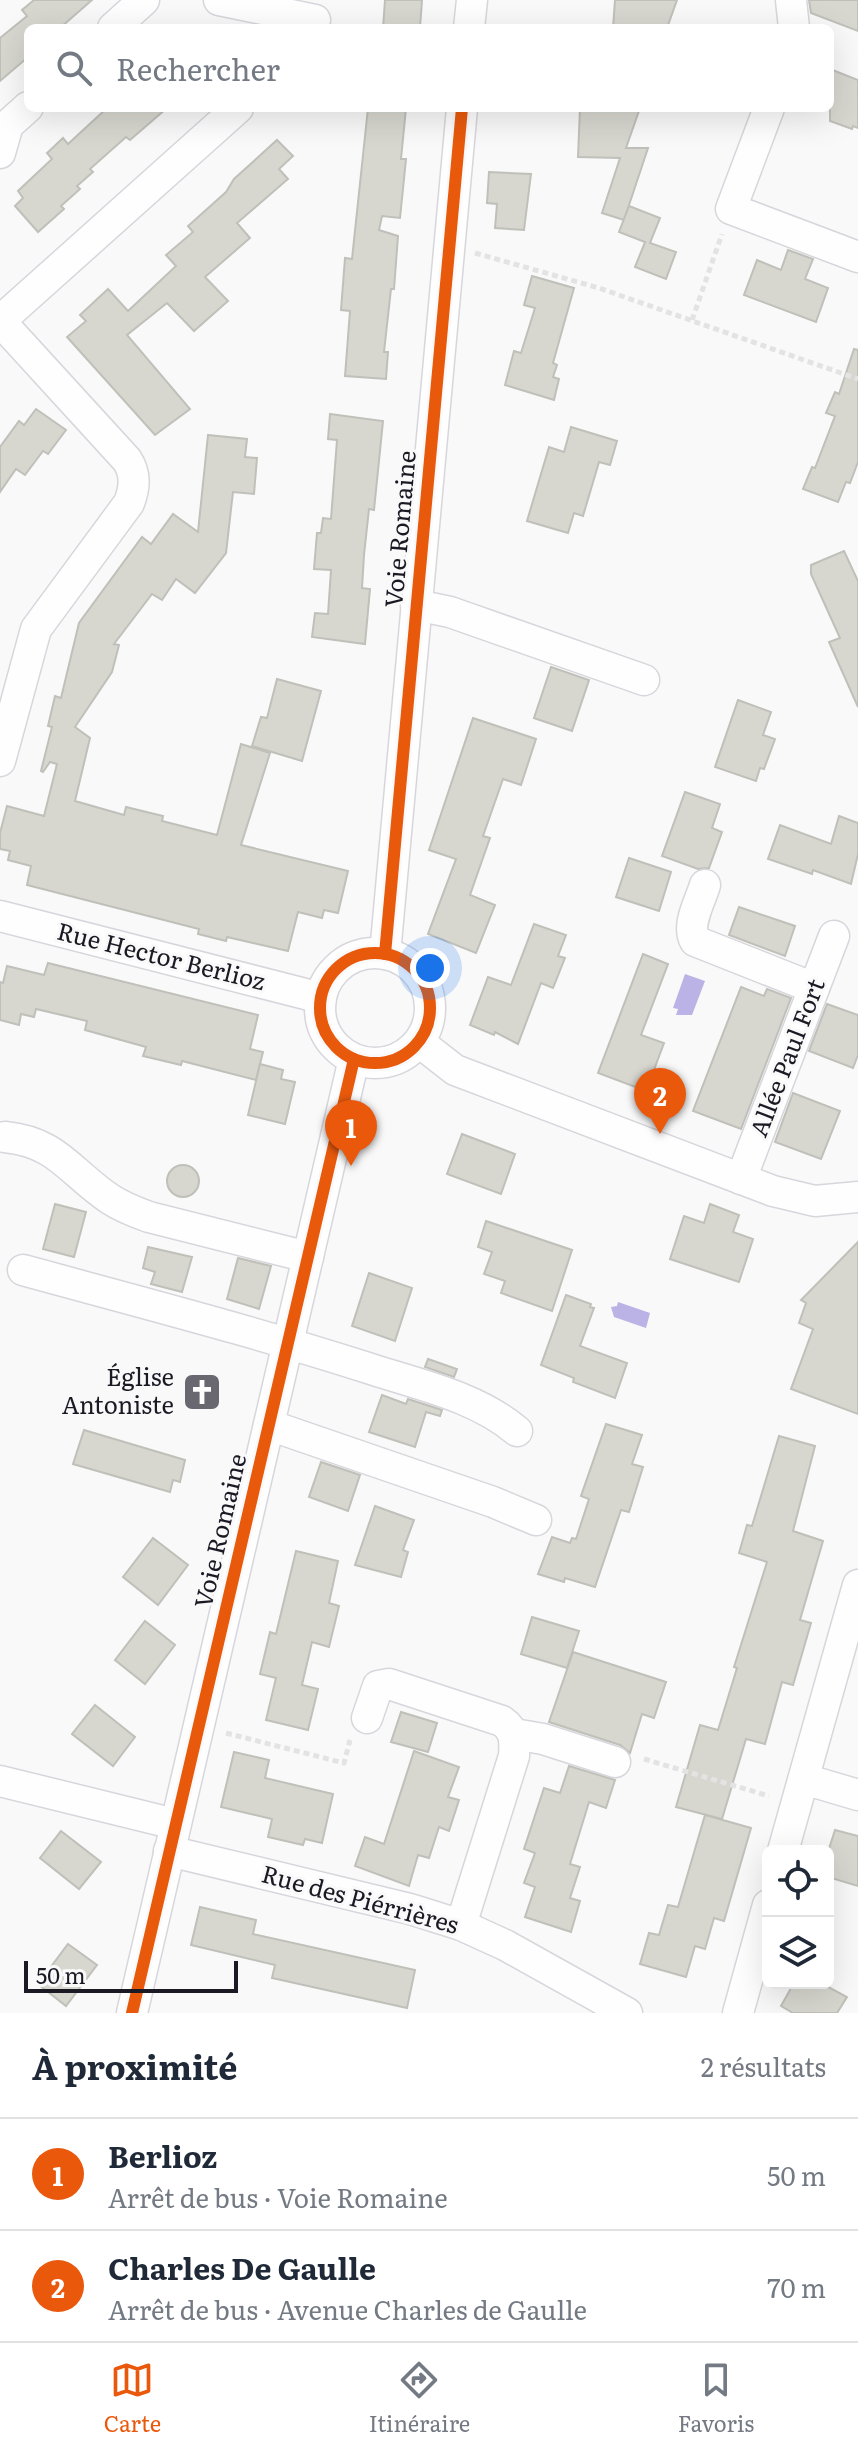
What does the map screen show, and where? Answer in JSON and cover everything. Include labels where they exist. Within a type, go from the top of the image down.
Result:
[{"type":"street","points":[[117,24],[144,0]]},
{"type":"street","points":[[219,0],[317,16]]},
{"type":"street","points":[[469,24],[472,0]]},
{"type":"street","points":[[791,0],[794,24]]},
{"type":"street","points":[[0,153],[8,125],[24,111]]},
{"type":"street","points":[[0,761],[36,629],[129,503],[134,481],[133,470],[127,460],[0,321],[234,112]]},
{"type":"street","name":"Voie Romaine","points":[[385,954],[462,112]]},
{"type":"street","points":[[767,112],[731,209],[858,257]]},
{"type":"street","points":[[416,605],[450,612],[644,680]]},
{"type":"street","points":[[705,885],[692,924],[691,934],[695,941],[814,988]]},
{"type":"street","name":"Rue Hector Berlioz","points":[[0,916],[321,998]]},
{"type":"street","name":"Allée Paul Fort","points":[[741,1179],[834,936]]},
{"type":"street","points":[[368,954],[385,954],[402,960],[417,972],[427,988],[431,1007],[428,1025],[419,1042],[406,1054],[390,1062],[372,1063],[354,1059],[338,1049],[327,1034],[321,1016],[321,998],[337,968],[351,959],[368,954]]},
{"type":"street","points":[[419,1042],[455,1070],[773,1191],[815,1201],[858,1197]]},
{"type":"street","name":"Voie Romaine","points":[[132,2013],[354,1059]]},
{"type":"street","points":[[5,1137],[38,1143],[124,1208],[308,1257]]},
{"type":"street","points":[[23,1270],[289,1343],[475,1405],[504,1420],[517,1431]]},
{"type":"street","points":[[269,1425],[493,1502],[536,1520]]},
{"type":"street","points":[[785,1845],[858,1585]]},
{"type":"street","points":[[367,1718],[378,1686],[389,1684],[502,1721],[514,1734],[543,1739],[615,1762]]},
{"type":"street","points":[[461,1925],[512,1764],[514,1734]]},
{"type":"street","name":"Rue des Piérrières","points":[[0,1781],[172,1838],[461,1925],[505,1945],[627,2013]]},
{"type":"street","points":[[800,1792],[858,1795]]},
{"type":"street","points":[[738,2013],[765,1917]]},
{"type":"path","points":[[692,320],[731,209]]},
{"type":"path","points":[[449,245],[599,288],[858,379]]},
{"type":"path","points":[[198,1726],[344,1763],[352,1730],[367,1718]]},
{"type":"path","points":[[615,1762],[634,1756],[800,1792]]},
{"type":"shaded area","points":[[685,974],[705,981],[692,1015],[676,1015],[678,1009],[673,1008]]},
{"type":"shaded area","points":[[618,1302],[650,1313],[646,1328],[614,1317],[611,1307],[617,1306]]},
{"type":"building","points":[[34,0],[92,0],[65,24],[24,24],[24,60],[0,81],[0,38],[27,16],[22,10]]},
{"type":"building","points":[[385,0],[422,0],[420,24],[383,24]]},
{"type":"building","points":[[615,0],[677,0],[668,24],[613,24]]},
{"type":"building","points":[[809,0],[858,0],[858,31],[811,13]]},
{"type":"building","points":[[834,71],[858,80],[858,128],[853,126],[852,129],[830,121],[830,112],[834,112]]},
{"type":"building","points":[[103,112],[162,112],[130,140],[126,137],[90,169],[93,172],[77,186],[80,189],[61,206],[64,209],[38,232],[15,206],[23,198],[18,191],[52,159],[47,153],[63,138],[68,144]]},
{"type":"building","points":[[368,112],[406,112],[401,159],[406,159],[400,218],[382,216],[379,230],[398,236],[384,352],[388,352],[386,379],[345,376],[350,311],[341,310],[345,258],[352,259]]},
{"type":"building","points":[[580,112],[639,112],[626,148],[648,148],[624,220],[602,213],[620,158],[578,157]]},
{"type":"building","points":[[277,140],[293,156],[279,169],[288,179],[237,223],[250,238],[205,277],[228,301],[194,331],[167,303],[127,335],[190,409],[155,435],[67,337],[86,321],[80,315],[108,289],[128,311],[176,266],[166,255],[193,232],[188,226]]},
{"type":"building","points":[[489,172],[531,174],[524,230],[495,228],[497,204],[487,203]]},
{"type":"building","points":[[629,206],[660,218],[650,243],[676,252],[666,279],[635,267],[645,242],[619,232]]},
{"type":"building","points":[[788,250],[813,259],[805,279],[828,288],[816,322],[744,295],[757,260],[781,270]]},
{"type":"building","points":[[532,276],[574,288],[553,363],[557,365],[553,377],[559,379],[554,400],[505,385],[514,351],[521,353],[535,308],[524,305]]},
{"type":"building","points":[[854,349],[858,350],[858,462],[838,502],[803,489],[812,467],[815,468],[835,416],[826,413],[835,392],[839,394]]},
{"type":"building","points":[[36,409],[66,430],[48,454],[43,451],[25,475],[16,469],[0,492],[0,447],[19,421],[24,425]]},
{"type":"building","points":[[330,414],[383,421],[374,510],[369,509],[364,555],[362,588],[370,589],[365,644],[312,637],[315,613],[328,614],[331,570],[314,569],[317,533],[321,533],[323,518],[331,519],[337,440],[328,439]]},
{"type":"building","points":[[571,427],[617,441],[610,465],[599,462],[583,516],[574,513],[568,533],[527,521],[549,447],[564,452]]},
{"type":"building","points":[[208,435],[247,439],[245,457],[257,458],[254,494],[233,492],[226,553],[195,593],[176,579],[162,600],[152,594],[114,644],[119,645],[112,672],[75,727],[90,738],[75,801],[124,815],[126,807],[163,816],[162,821],[217,835],[241,744],[270,753],[241,845],[348,871],[338,913],[324,910],[322,918],[298,912],[288,951],[227,937],[226,941],[198,934],[199,929],[27,885],[31,866],[8,860],[10,851],[0,849],[0,833],[7,806],[44,816],[57,764],[50,762],[41,771],[52,727],[48,726],[55,696],[61,698],[79,623],[142,537],[151,544],[173,514],[198,532]]},
{"type":"building","points":[[844,551],[858,581],[858,707],[829,642],[840,638],[811,574],[811,565]]},
{"type":"building","points":[[551,667],[589,680],[572,731],[534,718]]},
{"type":"building","points":[[277,679],[321,691],[302,761],[252,746],[261,717],[267,718]]},
{"type":"building","points":[[738,700],[771,712],[763,735],[775,739],[756,781],[715,767]]},
{"type":"building","points":[[473,718],[536,739],[521,785],[503,779],[483,836],[490,838],[470,895],[495,905],[476,953],[428,934],[456,859],[429,850]]},
{"type":"building","points":[[685,792],[720,804],[712,828],[722,832],[709,868],[698,869],[662,856]]},
{"type":"building","points":[[839,816],[858,823],[858,854],[851,884],[813,870],[812,874],[768,859],[780,825],[831,844]]},
{"type":"building","points":[[629,858],[671,872],[659,911],[616,897]]},
{"type":"building","points":[[739,907],[795,926],[785,956],[729,935]]},
{"type":"building","points":[[534,924],[566,935],[558,956],[565,958],[553,988],[541,983],[518,1044],[495,1032],[494,1035],[470,1025],[488,977],[511,985]]},
{"type":"building","points":[[643,954],[668,964],[641,1035],[664,1043],[646,1091],[598,1073]]},
{"type":"building","points":[[48,963],[258,1015],[250,1049],[263,1052],[256,1080],[182,1061],[181,1065],[143,1056],[146,1047],[85,1030],[87,1021],[36,1009],[34,1017],[21,1014],[19,1025],[0,1020],[0,982],[3,983],[7,966],[44,975]]},
{"type":"building","points":[[741,987],[764,996],[767,989],[791,998],[741,1129],[693,1111]]},
{"type":"building","points":[[827,1004],[858,1015],[858,1055],[853,1068],[809,1051]]},
{"type":"building","points":[[260,1064],[283,1070],[281,1079],[295,1082],[285,1124],[248,1115]]},
{"type":"building","points":[[793,1093],[840,1111],[821,1159],[775,1142]]},
{"type":"building","points":[[462,1134],[515,1154],[501,1194],[447,1174]]},
{"type":"building","points":[[183,1165],[194,1170],[199,1181],[194,1192],[183,1197],[172,1192],[167,1181],[172,1170]]},
{"type":"building","points":[[55,1204],[86,1212],[74,1257],[43,1249]]},
{"type":"building","points":[[710,1204],[739,1215],[733,1232],[753,1239],[739,1282],[670,1259],[684,1216],[704,1223]]},
{"type":"building","points":[[486,1221],[572,1250],[552,1311],[501,1293],[505,1281],[484,1274],[492,1252],[478,1247]]},
{"type":"building","points":[[858,1242],[858,1414],[791,1389],[813,1329],[799,1323],[806,1303],[801,1300]]},
{"type":"building","points":[[148,1247],[192,1257],[182,1292],[151,1284],[155,1272],[143,1268]]},
{"type":"building","points":[[238,1258],[271,1266],[259,1309],[227,1299]]},
{"type":"building","points":[[369,1273],[412,1288],[395,1341],[352,1326]]},
{"type":"building","points":[[566,1295],[594,1308],[580,1346],[627,1363],[615,1398],[573,1382],[574,1378],[541,1365]]},
{"type":"building","points":[[428,1359],[457,1369],[454,1377],[425,1367]]},
{"type":"building","points":[[382,1395],[406,1404],[408,1399],[442,1410],[440,1416],[426,1412],[415,1447],[369,1432]]},
{"type":"building","points":[[606,1424],[642,1435],[632,1464],[643,1467],[629,1512],[621,1510],[595,1587],[538,1574],[552,1537],[570,1543],[572,1538],[576,1539],[589,1499],[581,1496]]},
{"type":"building","points":[[84,1430],[185,1460],[180,1482],[173,1480],[170,1492],[73,1464]]},
{"type":"building","points":[[779,1436],[815,1446],[793,1531],[823,1541],[800,1620],[811,1623],[793,1685],[782,1682],[765,1744],[746,1739],[722,1819],[676,1807],[700,1725],[718,1730],[767,1562],[739,1553],[747,1525],[752,1526]]},
{"type":"building","points":[[321,1462],[360,1475],[348,1511],[309,1497]]},
{"type":"building","points":[[375,1506],[414,1520],[403,1550],[408,1552],[401,1577],[355,1565]]},
{"type":"building","points":[[153,1538],[188,1565],[158,1605],[123,1577]]},
{"type":"building","points":[[296,1551],[338,1561],[329,1603],[339,1606],[329,1647],[312,1642],[302,1685],[318,1689],[308,1730],[266,1720],[276,1678],[260,1674],[270,1632],[276,1634]]},
{"type":"building","points":[[532,1617],[579,1631],[567,1668],[521,1654]]},
{"type":"building","points":[[145,1621],[175,1645],[145,1684],[115,1660]]},
{"type":"building","points":[[573,1652],[666,1682],[654,1718],[642,1714],[630,1753],[620,1745],[549,1722]]},
{"type":"building","points":[[95,1705],[135,1737],[113,1766],[72,1734]]},
{"type":"building","points":[[401,1712],[437,1723],[428,1752],[391,1742]]},
{"type":"building","points":[[414,1751],[459,1767],[448,1797],[459,1800],[449,1831],[439,1827],[429,1858],[418,1855],[409,1886],[355,1866],[365,1837],[384,1844]]},
{"type":"building","points":[[234,1752],[269,1760],[265,1778],[333,1794],[322,1843],[305,1839],[303,1845],[268,1837],[272,1819],[221,1807]]},
{"type":"building","points":[[569,1766],[615,1780],[606,1808],[589,1802],[570,1864],[580,1867],[570,1898],[580,1901],[571,1932],[525,1917],[535,1887],[524,1883],[535,1853],[524,1849],[544,1788],[560,1793]]},
{"type":"building","points":[[705,1815],[751,1828],[724,1921],[714,1918],[705,1949],[695,1946],[686,1977],[640,1964],[649,1933],[659,1935],[668,1905],[678,1907]]},
{"type":"building","points":[[835,1830],[858,1836],[858,1886],[834,1879],[834,1845],[830,1845]]},
{"type":"building","points":[[61,1831],[101,1862],[79,1889],[40,1858]]},
{"type":"building","points":[[200,1907],[256,1920],[253,1934],[415,1970],[407,2008],[272,1978],[275,1965],[191,1945]]},
{"type":"building","points":[[68,1944],[97,1965],[66,2006],[38,1984]]},
{"type":"building","points":[[791,1989],[832,1989],[847,1997],[837,2013],[793,2013],[781,2006]]},
{"type":"cycle path","points":[[385,954],[462,112]]},
{"type":"cycle path","points":[[375,953],[396,958],[414,969],[425,987],[430,1008],[425,1029],[414,1047],[396,1058],[375,1063],[354,1058],[336,1047],[325,1029],[320,1008],[325,987],[336,969],[354,958],[375,953]]},
{"type":"cycle path","points":[[132,2013],[354,1059]]},
{"type":"place","name":"Charles De Gaulle","points":[[660,1134]]},
{"type":"place","name":"Berlioz","points":[[351,1166]]},
{"type":"place","name":"Église Antoniste","points":[[202,1392]]}]
